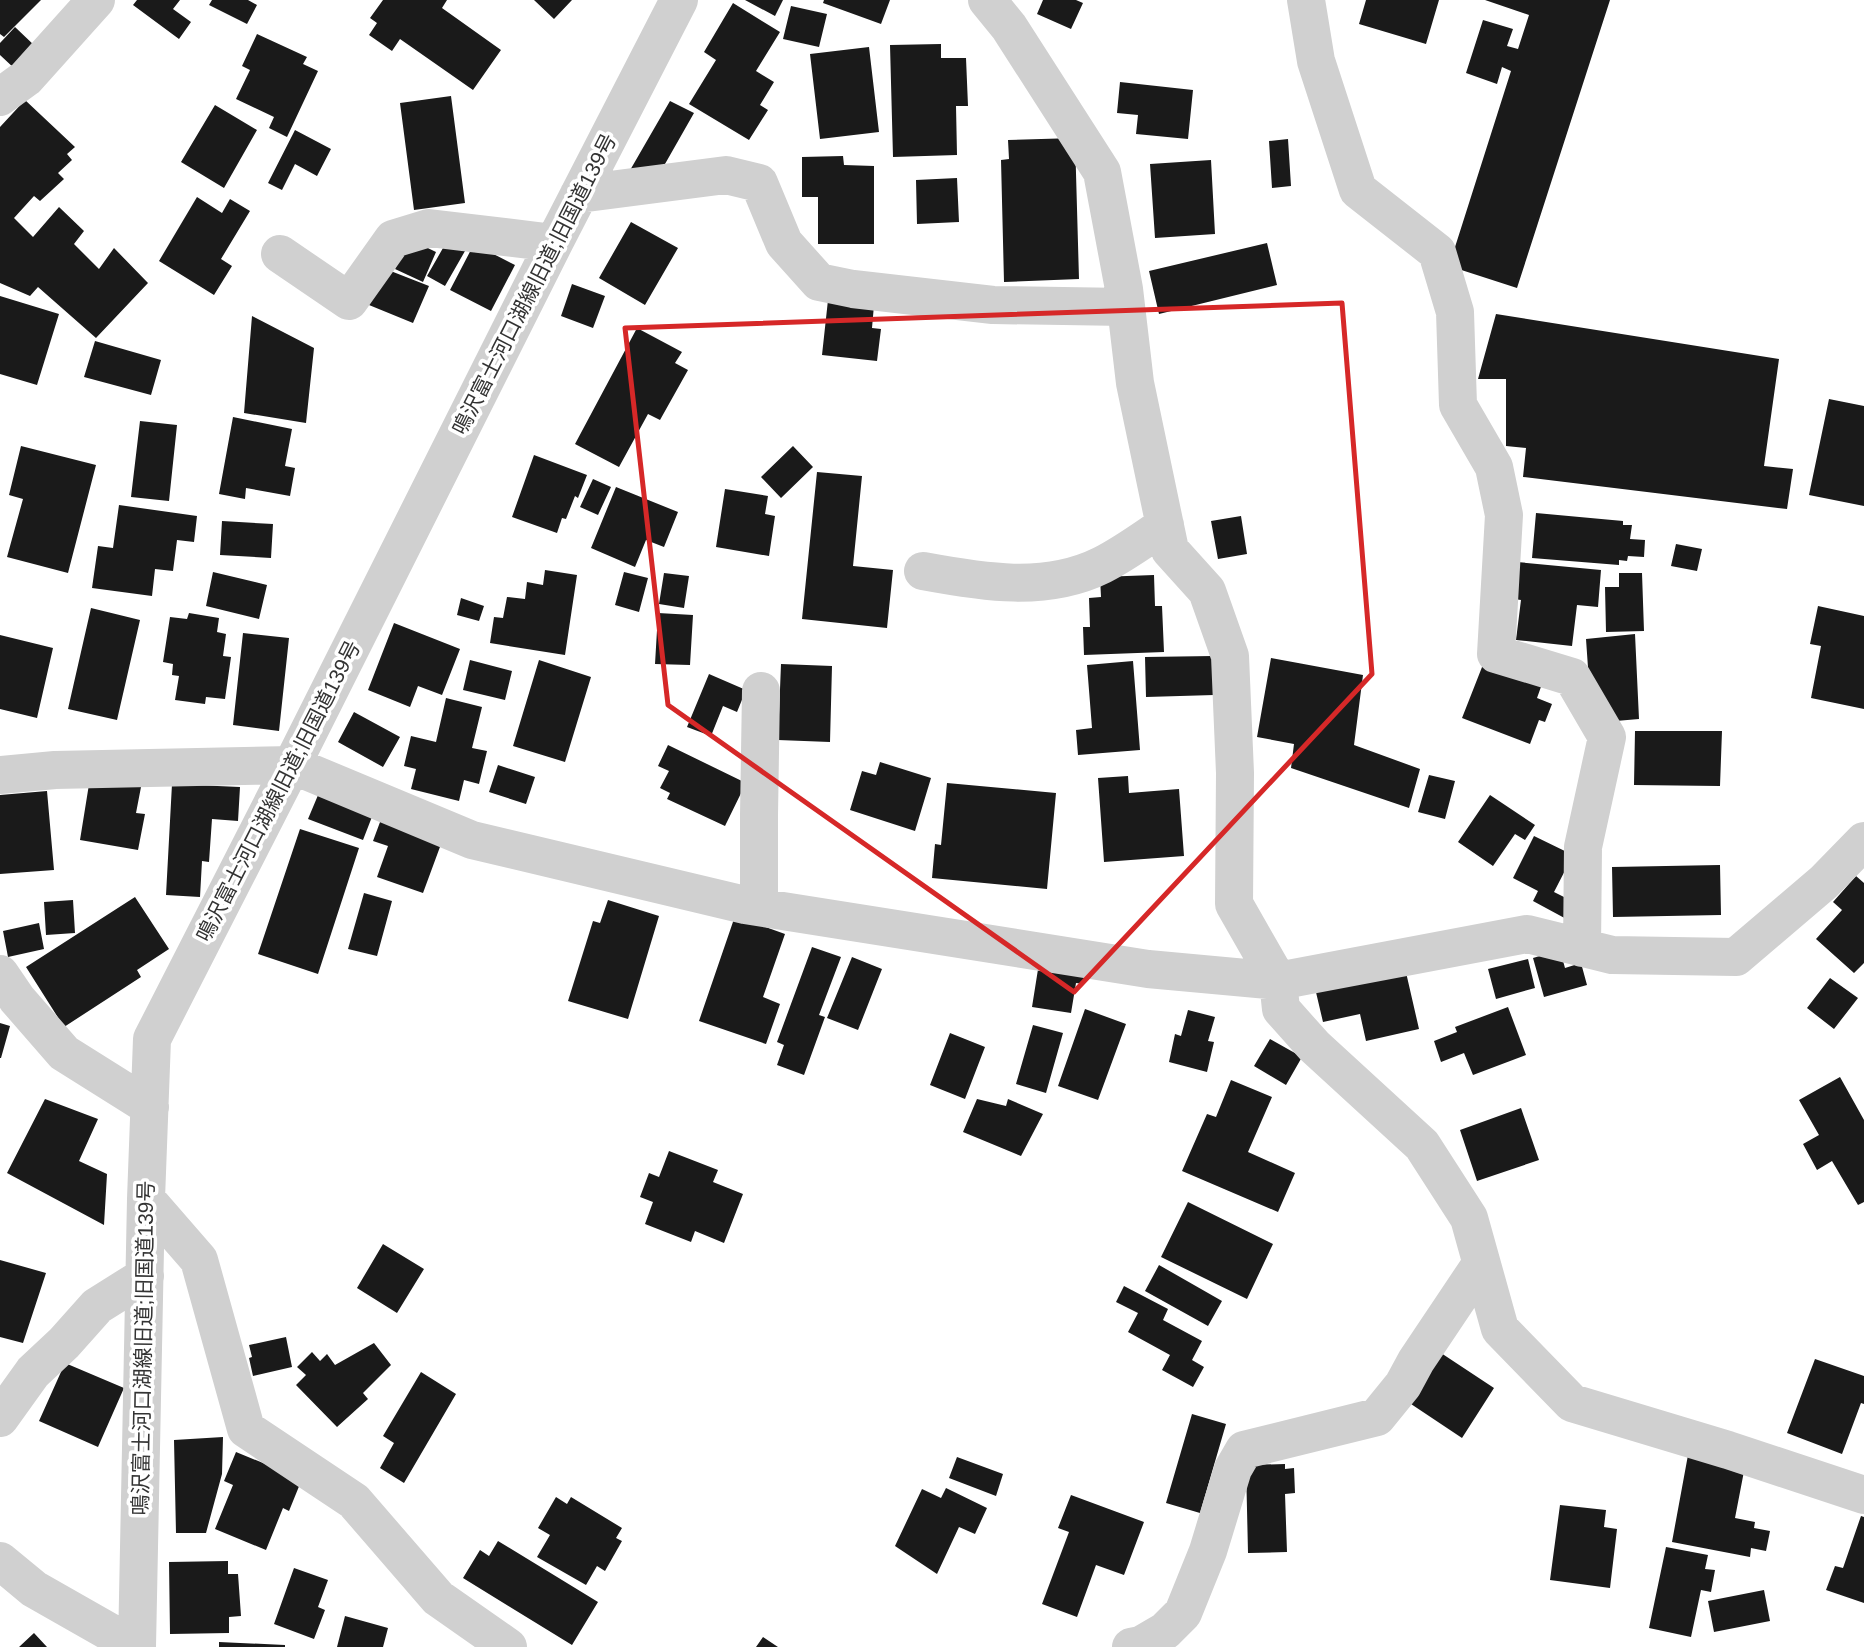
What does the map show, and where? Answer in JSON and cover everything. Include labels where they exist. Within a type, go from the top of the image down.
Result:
[{"type":"street","name":"鳴沢富士河口湖線旧道;旧国道139号","points":[[136,1647],[152,1039],[554,243],[680,0]]},
{"type":"street","points":[[1306,0],[1316,61],[1358,190],[1437,252],[1455,312],[1458,405],[1494,467],[1504,515],[1496,654],[1572,677],[1606,737],[1583,847],[1582,948]]},
{"type":"street","points":[[0,97],[26,78],[82,6]]},
{"type":"street","points":[[1007,9],[1102,172],[1126,306],[1135,383],[1170,550],[1207,590],[1230,656],[1235,773],[1234,904],[1278,981],[1281,1009],[1314,1046],[1422,1144],[1469,1218],[1500,1329],[1572,1403],[1864,1495]]},
{"type":"street","points":[[579,194],[726,175],[759,183],[784,243],[819,282],[853,289],[993,304],[1126,306]]},
{"type":"street","points":[[280,254],[349,302],[393,239],[429,228],[554,243]]},
{"type":"street","points":[[923,571],[1005,583],[1043,582],[1070,577],[1099,566],[1165,525]]},
{"type":"street","points":[[759,907],[761,691]]},
{"type":"street","points":[[0,775],[55,770],[292,765],[472,840],[759,907],[1148,969],[1278,981],[1527,934],[1612,956],[1736,957],[1825,882],[1864,841]]},
{"type":"street","points":[[0,974],[64,1053],[149,1107]]},
{"type":"street","points":[[146,1199],[199,1260],[246,1429],[354,1501],[438,1598],[508,1647]]},
{"type":"street","points":[[1131,1647],[1165,1631],[1183,1613],[1208,1551],[1233,1469],[1244,1450],[1377,1417],[1403,1385],[1481,1264]]},
{"type":"street","points":[[0,1418],[33,1372],[97,1306],[145,1276]]},
{"type":"street","points":[[0,1561],[34,1589],[136,1647]]},
{"type":"highlighted area","points":[[1342,303],[1372,674],[1074,992],[668,705],[625,328]]},
{"type":"building","points":[[0,0],[41,0],[4,37],[0,34]]},
{"type":"building","points":[[137,0],[180,0],[173,9],[191,22],[179,39],[133,5]]},
{"type":"building","points":[[212,0],[248,0],[257,5],[247,24],[209,5]]},
{"type":"building","points":[[383,0],[447,0],[442,8],[501,50],[473,90],[400,39],[392,51],[369,35],[377,23],[370,18]]},
{"type":"building","points":[[534,0],[572,0],[554,19]]},
{"type":"building","points":[[745,0],[783,0],[775,16]]},
{"type":"building","points":[[824,0],[890,0],[881,24],[823,3]]},
{"type":"building","points":[[1043,0],[1076,0],[1083,3],[1071,29],[1037,14]]},
{"type":"building","points":[[1366,0],[1439,0],[1426,44],[1359,24]]},
{"type":"building","points":[[1485,0],[1610,0],[1517,288],[1449,266],[1511,71],[1502,67],[1497,84],[1466,73],[1483,20],[1513,29],[1507,46],[1518,49],[1529,15]]},
{"type":"building","points":[[733,3],[780,32],[756,71],[774,82],[760,105],[768,110],[749,140],[689,104],[716,60],[704,52]]},
{"type":"building","points":[[791,6],[827,14],[819,47],[783,39]]},
{"type":"building","points":[[15,27],[36,47],[15,69],[0,55],[0,43]]},
{"type":"building","points":[[257,34],[307,57],[303,64],[318,71],[287,137],[269,128],[274,117],[236,99],[250,70],[242,66]]},
{"type":"building","points":[[941,44],[941,58],[966,58],[968,106],[956,106],[957,155],[893,157],[890,45]]},
{"type":"building","points":[[869,47],[879,132],[820,139],[810,54]]},
{"type":"building","points":[[1120,82],[1193,90],[1188,139],[1136,134],[1138,115],[1117,113]]},
{"type":"building","points":[[451,96],[465,203],[414,210],[400,103]]},
{"type":"building","points":[[25,100],[75,147],[67,154],[72,160],[58,173],[64,179],[40,201],[34,196],[14,218],[33,237],[59,207],[84,231],[74,244],[99,269],[114,248],[148,283],[96,338],[38,287],[30,296],[0,283],[0,127]]},
{"type":"building","points":[[670,101],[694,113],[661,171],[629,172]]},
{"type":"building","points":[[215,105],[257,130],[224,188],[181,162]]},
{"type":"building","points":[[295,130],[331,149],[317,176],[295,164],[282,190],[268,183]]},
{"type":"building","points":[[1075,138],[1079,279],[1004,282],[1001,160],[1009,159],[1008,140]]},
{"type":"building","points":[[1288,139],[1291,186],[1272,188],[1269,141]]},
{"type":"building","points":[[843,156],[844,165],[874,166],[874,244],[818,244],[818,197],[802,197],[802,157]]},
{"type":"building","points":[[1211,160],[1215,234],[1155,238],[1150,164]]},
{"type":"building","points":[[957,178],[959,222],[917,224],[916,180]]},
{"type":"building","points":[[197,197],[222,213],[230,199],[250,211],[221,259],[232,266],[214,295],[159,261]]},
{"type":"building","points":[[631,222],[678,248],[645,305],[599,278]]},
{"type":"building","points":[[409,239],[436,252],[423,282],[395,269]]},
{"type":"building","points":[[447,241],[465,251],[445,286],[427,276]]},
{"type":"building","points":[[1267,243],[1277,285],[1159,314],[1149,271]]},
{"type":"building","points":[[474,244],[515,265],[491,311],[450,290]]},
{"type":"building","points":[[383,268],[429,286],[413,323],[369,305]]},
{"type":"building","points":[[572,284],[605,296],[593,328],[561,316]]},
{"type":"building","points":[[0,296],[59,314],[37,385],[0,374]]},
{"type":"building","points":[[828,300],[874,305],[872,328],[881,329],[877,361],[822,355]]},
{"type":"building","points":[[1496,314],[1779,359],[1764,466],[1793,469],[1787,509],[1523,477],[1526,448],[1506,446],[1506,379],[1478,379]]},
{"type":"building","points":[[252,316],[314,348],[306,423],[244,413]]},
{"type":"building","points":[[637,328],[682,352],[675,363],[688,370],[660,420],[648,414],[619,467],[575,444]]},
{"type":"building","points":[[95,341],[161,360],[151,395],[84,377]]},
{"type":"building","points":[[1829,399],[1864,406],[1864,506],[1809,495]]},
{"type":"building","points":[[233,417],[292,429],[285,466],[295,468],[290,496],[246,488],[245,499],[219,494]]},
{"type":"building","points":[[140,421],[177,425],[169,501],[131,497]]},
{"type":"building","points":[[21,446],[96,465],[68,573],[7,557],[23,499],[9,495]]},
{"type":"building","points":[[793,446],[813,467],[781,498],[761,477]]},
{"type":"building","points":[[534,455],[587,475],[578,498],[575,496],[557,533],[512,517]]},
{"type":"building","points":[[817,472],[862,476],[853,566],[893,570],[887,628],[802,619]]},
{"type":"building","points":[[593,479],[611,487],[598,515],[580,507]]},
{"type":"building","points":[[616,487],[678,512],[664,547],[646,540],[635,567],[591,548]]},
{"type":"building","points":[[725,489],[768,496],[765,514],[775,516],[769,556],[716,547]]},
{"type":"building","points":[[119,505],[197,516],[194,542],[177,540],[173,571],[155,569],[152,596],[92,588],[98,546],[113,548]]},
{"type":"building","points":[[1536,513],[1623,521],[1623,525],[1632,525],[1630,539],[1645,540],[1644,557],[1628,556],[1627,561],[1619,560],[1619,565],[1532,558]]},
{"type":"building","points":[[1241,516],[1247,554],[1218,559],[1211,521]]},
{"type":"building","points":[[222,521],[273,524],[271,558],[220,555]]},
{"type":"building","points":[[1676,544],[1702,549],[1697,571],[1671,566]]},
{"type":"building","points":[[1517,562],[1601,570],[1598,607],[1577,605],[1572,646],[1516,640],[1521,600],[1514,599]]},
{"type":"building","points":[[545,570],[577,575],[565,655],[490,643],[494,617],[503,618],[507,597],[525,599],[527,582],[543,585]]},
{"type":"building","points":[[213,572],[267,585],[259,619],[206,606]]},
{"type":"building","points":[[624,572],[648,578],[639,612],[615,605]]},
{"type":"building","points":[[664,573],[689,576],[684,608],[659,604]]},
{"type":"building","points":[[1619,573],[1642,573],[1644,631],[1606,632],[1605,587],[1619,587]]},
{"type":"building","points":[[1154,575],[1155,606],[1162,606],[1164,652],[1084,655],[1083,627],[1090,627],[1089,598],[1101,597],[1100,577]]},
{"type":"building","points":[[461,598],[484,606],[479,621],[457,615]]},
{"type":"building","points":[[1818,606],[1864,616],[1864,709],[1811,698],[1821,646],[1810,644]]},
{"type":"building","points":[[91,608],[140,620],[117,720],[68,709]]},
{"type":"building","points":[[189,613],[219,618],[217,632],[226,634],[223,656],[231,657],[225,699],[206,697],[205,704],[175,700],[179,676],[172,675],[173,664],[163,662],[170,617],[187,619]]},
{"type":"building","points":[[658,613],[693,615],[690,665],[655,664]]},
{"type":"building","points":[[394,623],[460,649],[442,695],[418,686],[410,707],[368,690]]},
{"type":"building","points":[[243,633],[289,638],[279,731],[233,725]]},
{"type":"building","points":[[1635,634],[1639,719],[1604,722],[1589,682],[1586,639]]},
{"type":"building","points":[[0,635],[53,648],[37,718],[0,709]]},
{"type":"building","points":[[1213,656],[1214,695],[1146,697],[1145,657]]},
{"type":"building","points":[[1271,658],[1363,675],[1354,745],[1420,769],[1409,808],[1291,768],[1294,744],[1257,737]]},
{"type":"building","points":[[470,660],[512,671],[505,700],[463,690]]},
{"type":"building","points":[[539,660],[591,677],[565,762],[513,746]]},
{"type":"building","points":[[1133,661],[1140,750],[1078,755],[1076,730],[1092,728],[1087,665]]},
{"type":"building","points":[[1484,662],[1542,684],[1537,698],[1552,704],[1545,722],[1539,720],[1530,744],[1462,718]]},
{"type":"building","points":[[781,664],[832,666],[830,742],[778,740]]},
{"type":"building","points":[[709,674],[746,690],[737,712],[723,706],[711,736],[687,727]]},
{"type":"building","points":[[446,698],[482,707],[472,748],[487,751],[479,784],[464,780],[459,801],[411,789],[416,769],[404,766],[411,736],[436,742]]},
{"type":"building","points":[[354,712],[400,737],[383,767],[338,742]]},
{"type":"building","points":[[1635,731],[1722,731],[1720,786],[1634,785]]},
{"type":"building","points":[[668,745],[746,783],[725,826],[667,799],[670,793],[660,788],[669,771],[658,766]]},
{"type":"building","points":[[880,762],[931,778],[915,831],[850,810],[862,771],[876,775]]},
{"type":"building","points":[[498,765],[535,777],[526,804],[489,792]]},
{"type":"building","points":[[1429,775],[1455,781],[1445,819],[1418,812]]},
{"type":"building","points":[[1128,776],[1129,793],[1179,789],[1184,856],[1104,862],[1098,778]]},
{"type":"building","points":[[90,778],[141,787],[136,813],[145,814],[138,850],[80,840]]},
{"type":"building","points":[[947,783],[1056,793],[1047,889],[932,878],[935,844],[941,845]]},
{"type":"building","points":[[172,784],[240,787],[238,821],[212,819],[209,862],[202,861],[200,897],[166,895]]},
{"type":"building","points":[[321,788],[375,809],[363,840],[308,819]]},
{"type":"building","points":[[47,791],[54,870],[0,874],[0,795]]},
{"type":"building","points":[[1490,795],[1535,825],[1525,840],[1515,834],[1493,866],[1458,842]]},
{"type":"building","points":[[383,814],[444,836],[423,893],[377,877],[388,846],[373,841]]},
{"type":"building","points":[[300,829],[359,848],[318,974],[258,954]]},
{"type":"building","points":[[1534,836],[1573,855],[1554,892],[1578,904],[1570,921],[1533,901],[1538,891],[1513,878]]},
{"type":"building","points":[[1720,865],[1721,915],[1613,917],[1612,867]]},
{"type":"building","points":[[1856,876],[1864,883],[1864,963],[1854,973],[1816,939],[1842,910],[1833,902]]},
{"type":"building","points":[[364,893],[392,901],[377,956],[348,949]]},
{"type":"building","points":[[135,897],[169,949],[137,970],[141,977],[64,1027],[26,967]]},
{"type":"building","points":[[73,900],[75,933],[46,935],[44,902]]},
{"type":"building","points":[[608,900],[659,916],[628,1019],[568,1001],[593,921],[600,923]]},
{"type":"building","points":[[735,916],[785,934],[763,997],[780,1004],[766,1044],[699,1021]]},
{"type":"building","points":[[39,923],[44,949],[8,957],[3,931]]},
{"type":"building","points":[[812,947],[841,957],[819,1015],[825,1017],[804,1075],[777,1065],[784,1045],[777,1042]]},
{"type":"building","points":[[1560,950],[1565,968],[1581,963],[1587,985],[1544,997],[1533,958]]},
{"type":"building","points":[[852,957],[882,969],[858,1030],[827,1018]]},
{"type":"building","points":[[1528,959],[1535,988],[1496,999],[1488,969]]},
{"type":"building","points":[[1039,963],[1086,970],[1084,984],[1076,983],[1071,1013],[1032,1007]]},
{"type":"building","points":[[1405,968],[1419,1029],[1366,1041],[1360,1014],[1323,1022],[1315,988]]},
{"type":"building","points":[[1830,978],[1858,998],[1834,1029],[1807,1008]]},
{"type":"building","points":[[1508,1007],[1526,1055],[1473,1075],[1464,1053],[1441,1062],[1434,1041],[1457,1032],[1455,1027]]},
{"type":"building","points":[[1085,1009],[1126,1024],[1098,1100],[1058,1086]]},
{"type":"building","points":[[1188,1010],[1215,1017],[1208,1041],[1214,1042],[1207,1072],[1169,1062],[1175,1034],[1181,1036]]},
{"type":"building","points":[[0,1023],[10,1026],[1,1058],[0,1058]]},
{"type":"building","points":[[1033,1025],[1063,1033],[1046,1093],[1016,1084]]},
{"type":"building","points":[[950,1033],[985,1047],[965,1099],[930,1085]]},
{"type":"building","points":[[1270,1039],[1302,1057],[1286,1085],[1254,1066]]},
{"type":"building","points":[[1840,1077],[1864,1120],[1864,1202],[1858,1205],[1832,1161],[1817,1170],[1803,1144],[1819,1135],[1799,1100]]},
{"type":"building","points":[[1231,1080],[1272,1097],[1248,1152],[1295,1173],[1278,1212],[1182,1171],[1207,1114],[1216,1117]]},
{"type":"building","points":[[45,1099],[98,1119],[79,1161],[107,1174],[104,1225],[7,1173]]},
{"type":"building","points":[[977,1099],[1006,1106],[1008,1099],[1043,1114],[1021,1156],[963,1132]]},
{"type":"building","points":[[1521,1108],[1539,1160],[1477,1181],[1460,1130]]},
{"type":"building","points":[[669,1151],[718,1170],[713,1182],[743,1194],[724,1243],[695,1231],[691,1242],[645,1224],[653,1202],[640,1197],[649,1173],[659,1177]]},
{"type":"building","points":[[1188,1202],[1273,1244],[1247,1299],[1161,1257]]},
{"type":"building","points":[[383,1244],[424,1269],[397,1313],[357,1288]]},
{"type":"building","points":[[0,1260],[46,1273],[23,1343],[0,1337]]},
{"type":"building","points":[[1159,1265],[1222,1301],[1208,1326],[1145,1291]]},
{"type":"building","points":[[1124,1286],[1168,1309],[1163,1320],[1202,1341],[1192,1360],[1204,1367],[1193,1387],[1162,1370],[1170,1355],[1128,1332],[1138,1313],[1116,1302]]},
{"type":"building","points":[[286,1337],[292,1367],[253,1376],[249,1345]]},
{"type":"building","points":[[374,1343],[391,1365],[363,1393],[368,1399],[337,1427],[296,1385],[306,1375],[297,1367],[312,1352],[320,1361],[327,1354],[335,1365]]},
{"type":"building","points":[[1441,1353],[1494,1388],[1462,1438],[1408,1402]]},
{"type":"building","points":[[1815,1359],[1864,1376],[1864,1404],[1861,1403],[1842,1454],[1787,1433]]},
{"type":"building","points":[[65,1363],[124,1388],[98,1447],[39,1421]]},
{"type":"building","points":[[421,1372],[456,1394],[404,1483],[380,1468],[394,1443],[383,1436]]},
{"type":"building","points":[[1192,1414],[1226,1424],[1200,1513],[1166,1503]]},
{"type":"building","points":[[223,1437],[222,1474],[206,1533],[176,1533],[174,1440]]},
{"type":"building","points":[[236,1452],[302,1479],[289,1511],[283,1508],[266,1550],[215,1529],[233,1485],[224,1481]]},
{"type":"building","points":[[1688,1455],[1745,1466],[1735,1518],[1755,1522],[1754,1528],[1770,1531],[1766,1551],[1751,1548],[1750,1557],[1672,1542]]},
{"type":"building","points":[[957,1457],[1003,1474],[996,1496],[949,1478]]},
{"type":"building","points":[[1285,1464],[1285,1469],[1294,1468],[1295,1493],[1285,1494],[1287,1552],[1248,1553],[1246,1465]]},
{"type":"building","points":[[946,1488],[987,1508],[975,1534],[959,1527],[937,1574],[895,1546],[922,1489],[941,1498]]},
{"type":"building","points":[[1071,1495],[1144,1522],[1124,1575],[1096,1565],[1077,1617],[1042,1604],[1069,1532],[1058,1528]]},
{"type":"building","points":[[556,1497],[567,1504],[571,1497],[622,1528],[616,1538],[622,1541],[605,1571],[597,1566],[586,1585],[537,1557],[550,1535],[538,1528]]},
{"type":"building","points":[[1560,1505],[1606,1510],[1604,1527],[1617,1529],[1610,1588],[1550,1580]]},
{"type":"building","points":[[1861,1516],[1864,1517],[1864,1603],[1826,1590],[1835,1566],[1843,1568]]},
{"type":"building","points":[[498,1541],[598,1602],[572,1645],[463,1578],[480,1550],[489,1556]]},
{"type":"building","points":[[1666,1547],[1708,1555],[1705,1569],[1715,1570],[1711,1592],[1701,1590],[1691,1637],[1649,1628]]},
{"type":"building","points":[[228,1561],[228,1574],[238,1574],[241,1616],[229,1617],[229,1633],[170,1634],[169,1562]]},
{"type":"building","points":[[294,1568],[328,1580],[318,1607],[325,1610],[314,1639],[274,1624]]},
{"type":"building","points":[[1764,1590],[1770,1621],[1714,1632],[1708,1601]]},
{"type":"building","points":[[345,1616],[388,1628],[383,1647],[337,1647]]},
{"type":"building","points":[[34,1633],[47,1647],[19,1647]]},
{"type":"building","points":[[763,1637],[778,1647],[756,1647]]},
{"type":"building","points":[[219,1642],[285,1645],[285,1647],[219,1647]]}]
